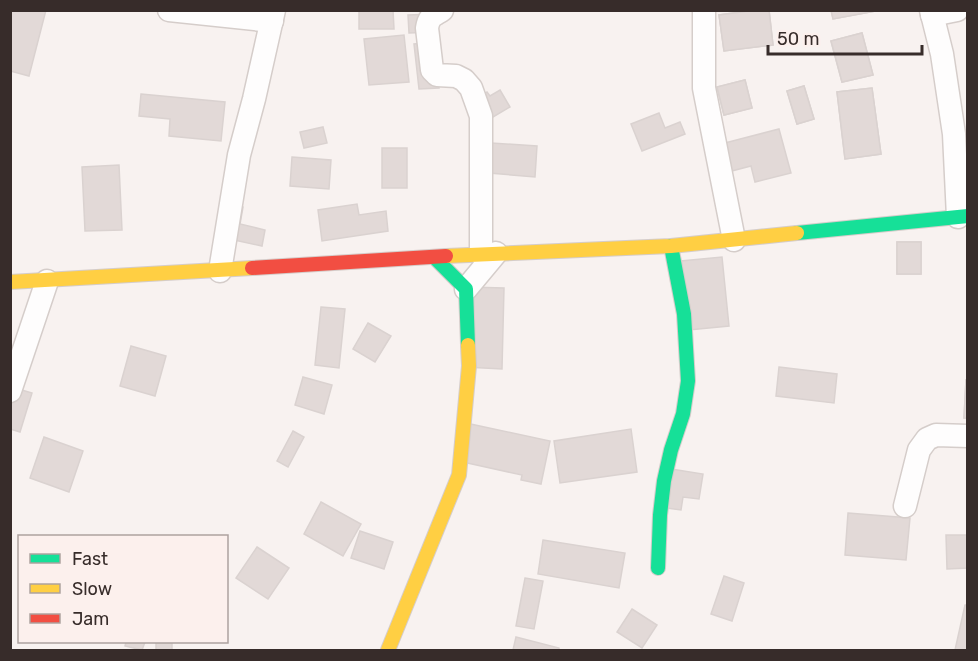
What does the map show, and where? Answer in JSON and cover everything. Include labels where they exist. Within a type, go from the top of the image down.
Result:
[{"type":"street","points":[[169,10],[273,16],[239,155],[220,271]]},
{"type":"street","points":[[388,651],[459,475],[469,366],[466,289],[489,254],[481,116],[471,88],[465,80],[456,76],[437,75],[430,66],[428,21],[442,10]]},
{"type":"street","points":[[704,10],[704,88],[734,240]]},
{"type":"street","points":[[10,282],[489,254],[671,246],[963,216],[942,54],[931,13],[957,10]]},
{"type":"street","points":[[658,568],[664,482],[671,450],[683,414],[688,381],[684,314],[671,246]]},
{"type":"street","points":[[435,257],[466,289]]},
{"type":"street","points":[[10,391],[47,280]]},
{"type":"street","points":[[905,506],[919,450],[927,439],[936,435],[968,436]]},
{"type":"building","points":[[10,10],[46,10],[29,76],[10,71]]},
{"type":"building","points":[[359,10],[393,10],[394,29],[359,29]]},
{"type":"building","points":[[769,10],[773,45],[724,51],[719,15]]},
{"type":"building","points":[[769,10],[773,45],[724,51],[719,15]]},
{"type":"building","points":[[831,10],[881,10],[833,19]]},
{"type":"building","points":[[831,10],[881,10],[833,19]]},
{"type":"building","points":[[434,14],[435,32],[409,33],[408,15]]},
{"type":"building","points":[[862,33],[873,75],[842,82],[831,41]]},
{"type":"building","points":[[862,33],[873,75],[842,82],[831,41]]},
{"type":"building","points":[[404,35],[409,82],[369,85],[364,39]]},
{"type":"building","points":[[435,42],[439,88],[419,89],[414,44]]},
{"type":"building","points":[[745,80],[752,108],[724,115],[717,87]]},
{"type":"building","points":[[745,80],[752,108],[724,115],[717,87]]},
{"type":"building","points":[[804,86],[814,119],[797,124],[787,91]]},
{"type":"building","points":[[804,86],[814,119],[797,124],[787,91]]},
{"type":"building","points":[[872,88],[881,154],[845,159],[837,92]]},
{"type":"building","points":[[872,88],[881,154],[845,159],[837,92]]},
{"type":"building","points":[[500,90],[510,107],[483,123],[470,102],[487,92],[490,96]]},
{"type":"building","points":[[141,94],[225,102],[221,141],[169,136],[170,119],[139,116]]},
{"type":"building","points":[[659,113],[665,128],[680,122],[685,134],[642,151],[631,124]]},
{"type":"building","points":[[323,127],[327,143],[304,148],[300,132]]},
{"type":"building","points":[[779,129],[791,173],[755,182],[751,166],[724,173],[717,145]]},
{"type":"building","points":[[491,143],[537,146],[535,177],[489,173]]},
{"type":"building","points":[[382,148],[407,148],[407,188],[382,188]]},
{"type":"building","points":[[292,157],[331,160],[329,189],[290,186]]},
{"type":"building","points":[[119,165],[122,230],[85,231],[82,167]]},
{"type":"building","points":[[226,204],[243,207],[240,224],[265,230],[262,246],[220,237]]},
{"type":"building","points":[[357,204],[359,215],[386,211],[388,231],[322,241],[318,210]]},
{"type":"building","points":[[897,242],[921,242],[921,274],[897,274]]},
{"type":"building","points":[[897,242],[921,242],[921,274],[897,274]]},
{"type":"building","points":[[722,257],[729,326],[689,330],[681,261]]},
{"type":"building","points":[[467,287],[504,288],[502,369],[465,367]]},
{"type":"building","points":[[321,307],[345,309],[339,368],[315,365]]},
{"type":"building","points":[[368,323],[391,336],[375,362],[353,349]]},
{"type":"building","points":[[131,346],[166,356],[155,396],[120,386]]},
{"type":"building","points":[[779,367],[837,374],[834,403],[776,396]]},
{"type":"building","points":[[303,377],[332,385],[324,414],[295,405]]},
{"type":"building","points":[[966,380],[968,380],[968,418],[964,418]]},
{"type":"building","points":[[966,380],[968,380],[968,418],[964,418]]},
{"type":"building","points":[[15,388],[32,393],[20,432],[10,429],[10,405]]},
{"type":"building","points":[[466,423],[550,441],[541,484],[521,480],[522,475],[458,461]]},
{"type":"building","points":[[631,429],[637,472],[560,483],[554,441]]},
{"type":"building","points":[[293,431],[304,437],[288,467],[277,461]]},
{"type":"building","points":[[44,437],[83,451],[69,492],[30,478]]},
{"type":"building","points":[[665,468],[703,474],[699,499],[683,497],[681,510],[659,507]]},
{"type":"building","points":[[321,502],[361,524],[343,556],[304,534]]},
{"type":"building","points":[[848,513],[910,518],[906,560],[845,555]]},
{"type":"building","points":[[360,531],[393,542],[384,569],[351,558]]},
{"type":"building","points":[[946,535],[968,535],[968,568],[947,569]]},
{"type":"building","points":[[543,540],[625,553],[619,588],[538,574]]},
{"type":"building","points":[[257,547],[289,568],[268,599],[236,578]]},
{"type":"building","points":[[724,576],[744,583],[732,621],[711,614]]},
{"type":"building","points":[[525,578],[543,581],[534,629],[516,626]]},
{"type":"building","points":[[965,605],[968,605],[968,650],[955,650]]},
{"type":"building","points":[[632,609],[657,625],[642,648],[617,632]]},
{"type":"building","points":[[516,637],[559,648],[559,650],[513,650]]},
{"type":"building","points":[[126,643],[145,643],[142,650],[125,646]]},
{"type":"building","points":[[156,643],[172,643],[172,650],[156,650]]},
{"type":"traffic: fast","points":[[797,233],[968,216]]},
{"type":"traffic: fast","points":[[658,568],[664,481],[683,414],[688,381],[684,314],[671,246]]},
{"type":"traffic: fast","points":[[434,257],[466,289],[468,345]]},
{"type":"traffic: slow","points":[[446,256],[671,246],[797,233]]},
{"type":"traffic: slow","points":[[10,282],[252,268]]},
{"type":"traffic: slow","points":[[388,650],[459,475],[469,366],[468,345]]},
{"type":"traffic: jam","points":[[252,268],[446,256]]}]
